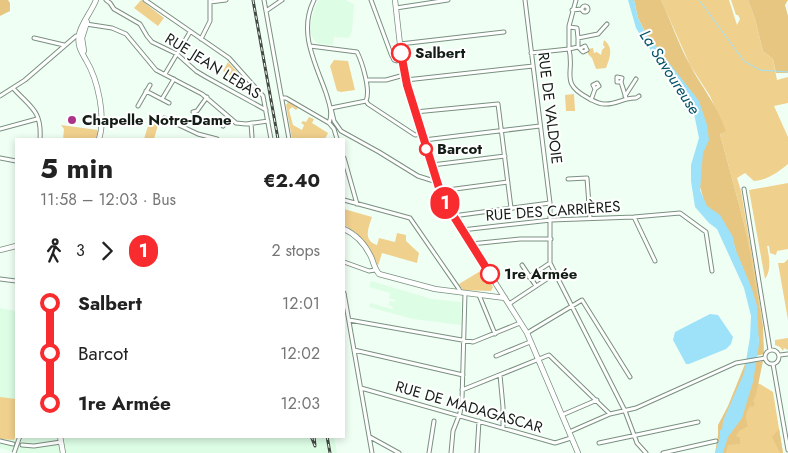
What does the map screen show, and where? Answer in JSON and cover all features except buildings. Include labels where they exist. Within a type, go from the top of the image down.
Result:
[{"type":"main road","points":[[96,0],[80,36],[101,109],[103,126],[100,138]]},
{"type":"main road","points":[[395,0],[401,62],[414,112],[440,191],[470,244],[527,333],[578,453]]},
{"type":"main road","points":[[345,229],[366,247],[375,270],[379,274],[406,282],[462,293],[505,298]]},
{"type":"main road","points":[[0,250],[15,246]]},
{"type":"main road","points":[[61,439],[63,453]]},
{"type":"street","name":"RUE JEAN LEBAS","points":[[106,0],[114,9],[140,24],[152,42],[177,54],[196,71],[266,110]]},
{"type":"street","points":[[145,0],[228,58],[260,90],[263,96],[271,138]]},
{"type":"street","points":[[201,39],[210,21],[210,1],[226,0]]},
{"type":"street","points":[[264,0],[289,138]]},
{"type":"street","points":[[266,11],[282,0]]},
{"type":"street","points":[[314,0],[307,23],[307,36],[334,122],[341,131],[418,176],[437,182]]},
{"type":"street","points":[[371,0],[391,54],[394,60],[401,62]]},
{"type":"street","points":[[396,8],[448,0]]},
{"type":"street","name":"RUE DE VALDOIE","points":[[525,0],[552,220],[550,263]]},
{"type":"street","points":[[576,0],[572,10],[570,28],[570,81],[576,90],[591,100],[605,104],[625,97],[636,98],[639,96]]},
{"type":"street","points":[[572,10],[582,8]]},
{"type":"street","points":[[85,23],[112,28],[126,34],[150,64],[207,97],[230,118],[240,124],[268,121]]},
{"type":"street","points":[[578,38],[598,34],[607,24]]},
{"type":"street","points":[[531,53],[579,48],[577,28],[570,28]]},
{"type":"street","points":[[165,74],[190,32]]},
{"type":"street","points":[[399,44],[504,32]]},
{"type":"street","points":[[0,96],[13,88],[65,45],[80,36]]},
{"type":"street","points":[[34,38],[65,45]]},
{"type":"street","points":[[310,46],[357,52],[366,80],[368,95],[366,100]]},
{"type":"street","points":[[366,80],[386,80],[533,66]]},
{"type":"street","points":[[162,99],[174,78]]},
{"type":"street","points":[[625,97],[636,80]]},
{"type":"street","points":[[621,82],[625,97]]},
{"type":"street","points":[[138,106],[150,86]]},
{"type":"street","points":[[13,88],[36,110],[40,125],[40,138]]},
{"type":"street","points":[[591,100],[596,89]]},
{"type":"street","points":[[146,91],[169,103]]},
{"type":"street","points":[[193,112],[197,111],[207,97]]},
{"type":"street","points":[[282,98],[286,98],[329,124],[338,138]]},
{"type":"street","points":[[331,108],[366,100]]},
{"type":"street","points":[[366,100],[368,104],[415,135],[422,134]]},
{"type":"street","points":[[414,112],[498,104],[511,208]]},
{"type":"street","points":[[329,124],[331,108]]},
{"type":"street","points":[[164,118],[207,137]]},
{"type":"street","points":[[223,126],[230,118]]},
{"type":"street","points":[[0,128],[37,119]]},
{"type":"street","points":[[329,124],[334,122]]},
{"type":"street","points":[[251,123],[252,138]]},
{"type":"street","points":[[424,140],[540,126]]},
{"type":"street","points":[[335,131],[341,131]]},
{"type":"street","points":[[338,138],[341,131]]},
{"type":"street","points":[[431,165],[505,156]]},
{"type":"street","points":[[0,158],[15,161]]},
{"type":"street","points":[[345,162],[357,204]]},
{"type":"street","points":[[568,179],[587,178],[590,218]]},
{"type":"street","points":[[440,191],[508,182]]},
{"type":"street","points":[[744,189],[770,350]]},
{"type":"street","points":[[345,200],[410,218],[462,293],[464,340],[462,390],[459,416],[453,431],[451,453]]},
{"type":"street","points":[[453,216],[550,203]]},
{"type":"street","name":"RUE DES CARRIÈRES","points":[[462,230],[552,220],[680,213],[706,232],[712,271]]},
{"type":"street","points":[[634,217],[655,261]]},
{"type":"street","points":[[470,244],[520,239],[551,239]]},
{"type":"street","points":[[345,262],[368,270],[375,270]]},
{"type":"street","points":[[529,277],[550,263],[573,305],[625,411],[637,443],[646,453]]},
{"type":"street","points":[[522,265],[536,286]]},
{"type":"street","points":[[509,304],[556,273]]},
{"type":"street","points":[[0,279],[15,281]]},
{"type":"street","points":[[479,295],[495,334]]},
{"type":"street","points":[[345,298],[372,453]]},
{"type":"street","points":[[527,333],[582,300],[630,377]]},
{"type":"street","points":[[349,320],[476,342],[520,323]]},
{"type":"street","points":[[496,356],[530,342]]},
{"type":"street","points":[[354,350],[463,375]]},
{"type":"street","points":[[770,350],[777,351],[780,355]]},
{"type":"street","points":[[764,358],[770,350]]},
{"type":"street","points":[[780,355],[788,354]]},
{"type":"street","points":[[462,390],[548,355],[610,414]]},
{"type":"street","points":[[773,364],[777,362],[780,355]]},
{"type":"street","points":[[569,432],[610,414],[636,408],[736,363],[764,358]]},
{"type":"street","points":[[764,358],[773,364]]},
{"type":"street","points":[[773,364],[788,447]]},
{"type":"street","points":[[500,375],[503,428]]},
{"type":"street","name":"RUE DE MADAGASCAR","points":[[361,388],[554,443],[571,438]]},
{"type":"street","points":[[561,415],[597,400]]},
{"type":"street","points":[[429,453],[434,421]]},
{"type":"street","points":[[477,453],[479,421]]},
{"type":"street","points":[[599,444],[698,422]]},
{"type":"street","points":[[370,437],[372,436],[399,453]]},
{"type":"street","points":[[14,453],[19,438]]},
{"type":"street","points":[[22,445],[34,446],[61,439]]},
{"type":"street","points":[[0,441],[13,444]]},
{"type":"street","points":[[663,453],[716,441]]},
{"type":"shaded area","points":[[0,0],[8,0],[10,11],[0,16]]},
{"type":"shaded area","points":[[141,0],[164,18],[158,26],[134,8]]},
{"type":"shaded area","points":[[319,0],[345,0],[354,4],[352,31],[349,38],[334,37],[333,45],[317,43],[313,38],[310,32],[311,23],[315,6]]},
{"type":"shaded area","points":[[634,0],[661,0],[685,55],[718,112],[726,131],[720,134],[750,252],[763,326],[764,354],[756,356],[759,340],[734,244],[705,204],[700,187],[703,117],[645,32],[638,18]]},
{"type":"shaded area","points":[[661,0],[729,0],[737,25],[740,19],[736,15],[731,0],[748,0],[763,51],[773,59],[777,80],[788,77],[788,103],[774,106],[788,137],[788,164],[777,173],[764,179],[754,181],[745,173],[737,178],[741,191],[763,326],[744,223],[720,134],[725,130],[710,96],[690,65]]},
{"type":"shaded area","points":[[748,0],[788,0],[785,5],[788,16],[788,73],[776,73],[773,59],[763,51]]},
{"type":"shaded area","points":[[604,40],[610,49],[609,60],[606,68],[596,69],[592,58],[588,54],[588,49],[593,48],[594,53],[597,52],[601,55],[605,47],[603,45]]},
{"type":"shaded area","points":[[334,60],[348,61],[355,90],[337,91],[330,66]]},
{"type":"shaded area","points":[[228,62],[238,73],[234,78],[223,71]]},
{"type":"shaded area","points":[[574,94],[575,111],[566,111],[565,95]]},
{"type":"shaded area","points":[[288,102],[298,108],[296,110],[292,107],[289,110],[293,125],[302,130],[304,125],[301,123],[303,121],[306,122],[309,117],[314,119],[312,123],[328,133],[326,138],[292,138],[286,105]]},
{"type":"shaded area","points":[[151,116],[160,118],[154,138],[144,138]]},
{"type":"shaded area","points":[[61,125],[98,130],[96,138],[63,138],[64,129]]},
{"type":"shaded area","points":[[788,183],[788,249],[777,251],[776,255],[770,253],[769,246],[767,246],[769,267],[765,279],[749,190]]},
{"type":"shaded area","points":[[345,209],[372,217],[368,229],[368,237],[372,243],[377,245],[379,238],[395,242],[397,233],[406,235],[406,241],[419,253],[417,263],[382,253],[378,266],[365,242],[345,226]]},
{"type":"shaded area","points":[[788,259],[788,320],[778,263],[784,263]]},
{"type":"shaded area","points":[[482,270],[493,287],[491,291],[463,290],[459,284]]},
{"type":"shaded area","points":[[371,281],[432,299],[461,302],[461,325],[413,319],[369,307],[370,303],[392,309],[393,307],[388,305],[390,301],[394,302],[395,300],[389,298],[390,293],[369,287]]},
{"type":"shaded area","points":[[0,308],[15,311],[15,438],[334,438],[337,453],[17,453],[0,448]]},
{"type":"shaded area","points":[[788,338],[788,350],[784,348],[783,351],[775,345],[775,340]]},
{"type":"shaded area","points":[[763,361],[753,401],[755,403],[753,407],[750,406],[746,414],[748,426],[739,431],[736,436],[740,438],[740,444],[728,445],[726,453],[715,453],[718,425],[745,364]]},
{"type":"shaded area","points":[[753,382],[773,392],[783,453],[723,453]]},
{"type":"shaded area","points":[[0,397],[15,399],[15,438],[14,440],[0,439]]},
{"type":"shaded area","points":[[779,429],[783,453],[780,453],[772,437]]},
{"type":"water","name":"La Savoureuse","points":[[628,0],[634,0],[638,18],[645,32],[699,101],[707,125],[709,140],[703,153],[700,190],[707,206],[720,215],[733,237],[735,248],[757,306],[759,344],[753,382],[742,418],[728,437],[723,453],[715,453],[723,421],[744,373],[750,337],[751,316],[744,288],[717,229],[695,207],[691,181],[691,165],[699,138],[692,104],[642,38],[636,28]]},
{"type":"water","points":[[710,314],[718,315],[733,337],[731,344],[726,349],[686,364],[673,340],[675,332]]},
{"type":"waterway","points":[[699,0],[744,61],[760,70],[788,72]]},
{"type":"railway","points":[[253,0],[278,138]]},
{"type":"railway","points":[[312,438],[315,446],[314,438]]},
{"type":"railway","points":[[327,438],[330,453]]},
{"type":"bus line","name":"1","points":[[401,53],[401,62],[414,112],[440,191],[446,204],[490,274]]},
{"type":"place","name":"Salbert","points":[[401,53]]},
{"type":"place","name":"Chapelle Notre-Dame","points":[[72,120]]},
{"type":"place","name":"Barcot","points":[[426,149]]},
{"type":"place","name":"1re Armée","points":[[490,274]]}]
